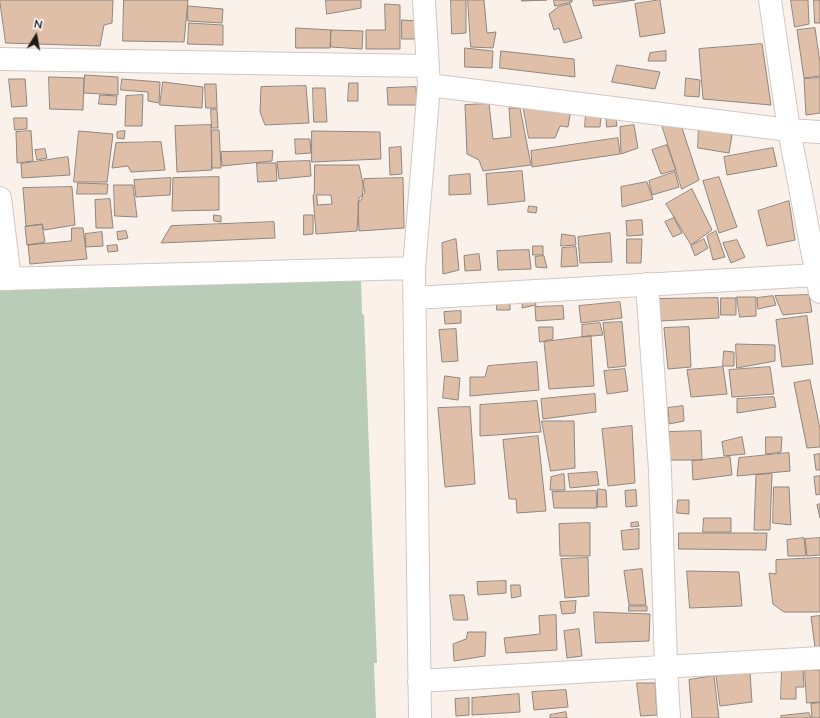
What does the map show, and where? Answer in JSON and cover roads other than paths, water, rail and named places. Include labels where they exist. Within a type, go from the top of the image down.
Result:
[{"type":"street","points":[[420,718],[414,268],[428,76],[424,0]]},
{"type":"street","points":[[414,298],[647,284],[819,283],[789,130],[770,0]]},
{"type":"street","points":[[0,59],[428,76],[789,130],[820,132]]},
{"type":"street","points":[[0,198],[5,279],[414,268]]},
{"type":"street","points":[[647,284],[660,470],[669,718]]},
{"type":"street","points":[[419,681],[820,658]]}]
